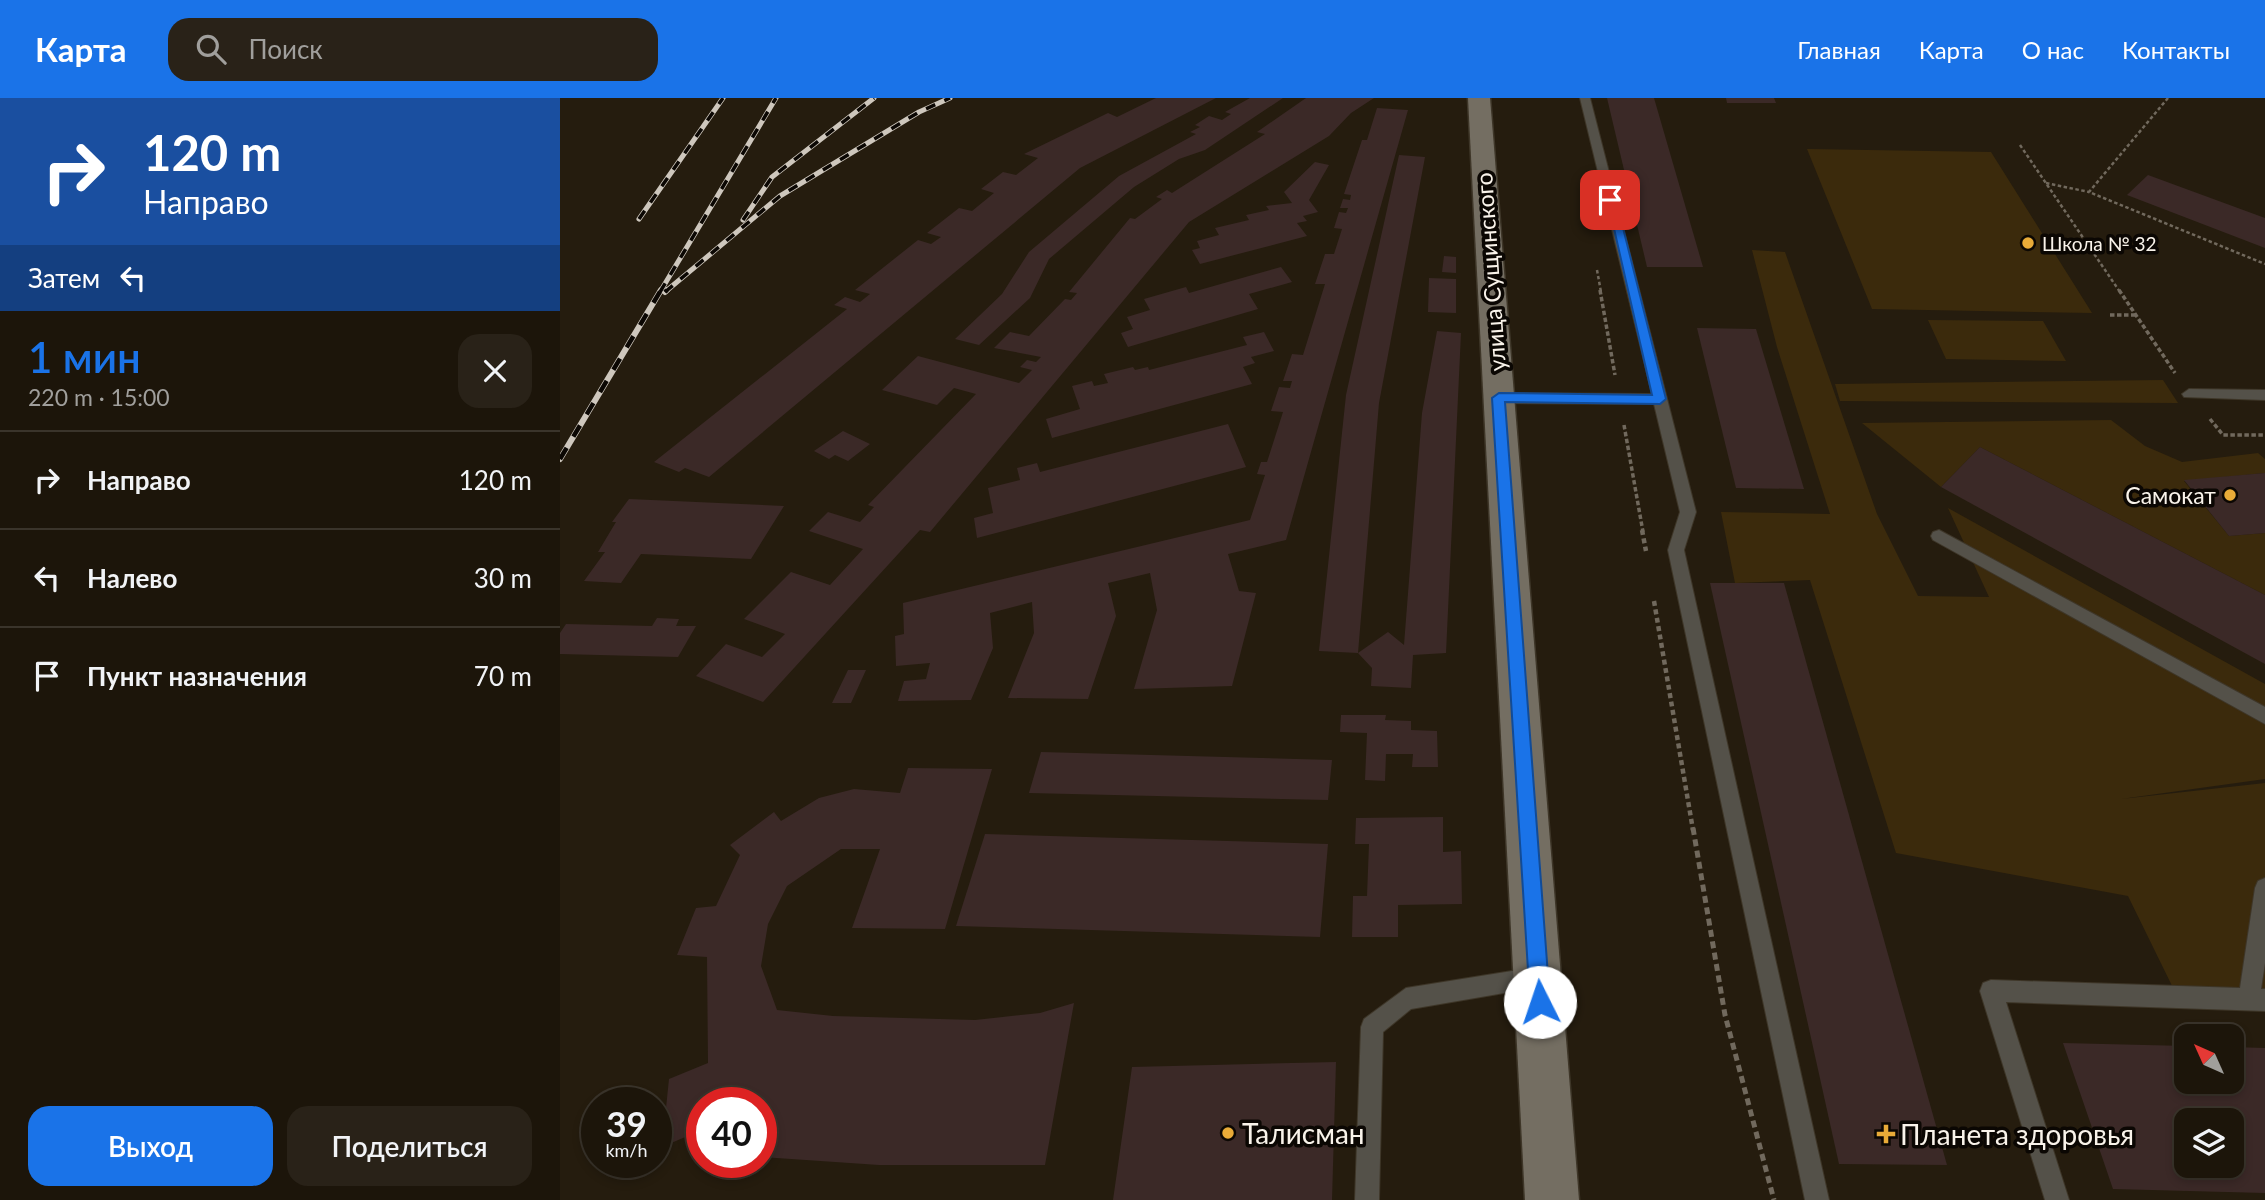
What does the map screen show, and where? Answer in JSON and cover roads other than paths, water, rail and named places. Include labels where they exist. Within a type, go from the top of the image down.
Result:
[{"type":"street","name":"улица Сущинского","points":[[1479,98],[1552,1200]]},
{"type":"lane","points":[[1585,98],[1688,512],[1676,550],[1817,1200]]},
{"type":"lane","points":[[2189,394],[2265,394]]},
{"type":"lane","points":[[1499,398],[1660,399]]},
{"type":"lane","points":[[1939,536],[2265,716]]},
{"type":"lane","points":[[2057,1200],[1991,990],[2257,999],[2265,888]]},
{"type":"lane","points":[[1367,1200],[1372,1027],[1406,999],[1538,978]]},
{"type":"railway","points":[[639,219],[723,98]]},
{"type":"railway","points":[[660,292],[776,98]]},
{"type":"railway","points":[[743,220],[772,177],[874,98]]},
{"type":"railway","points":[[667,290],[665,292],[780,196],[919,112],[950,98]]},
{"type":"railway","points":[[560,459],[661,290]]},
{"type":"place","name":"Школа № 32","points":[[2028,243]]},
{"type":"place","name":"Самокат","points":[[2230,495]]},
{"type":"place","name":"Талисман","points":[[1228,1133]]},
{"type":"place","name":"Планета здоровья","points":[[1886,1134]]}]
